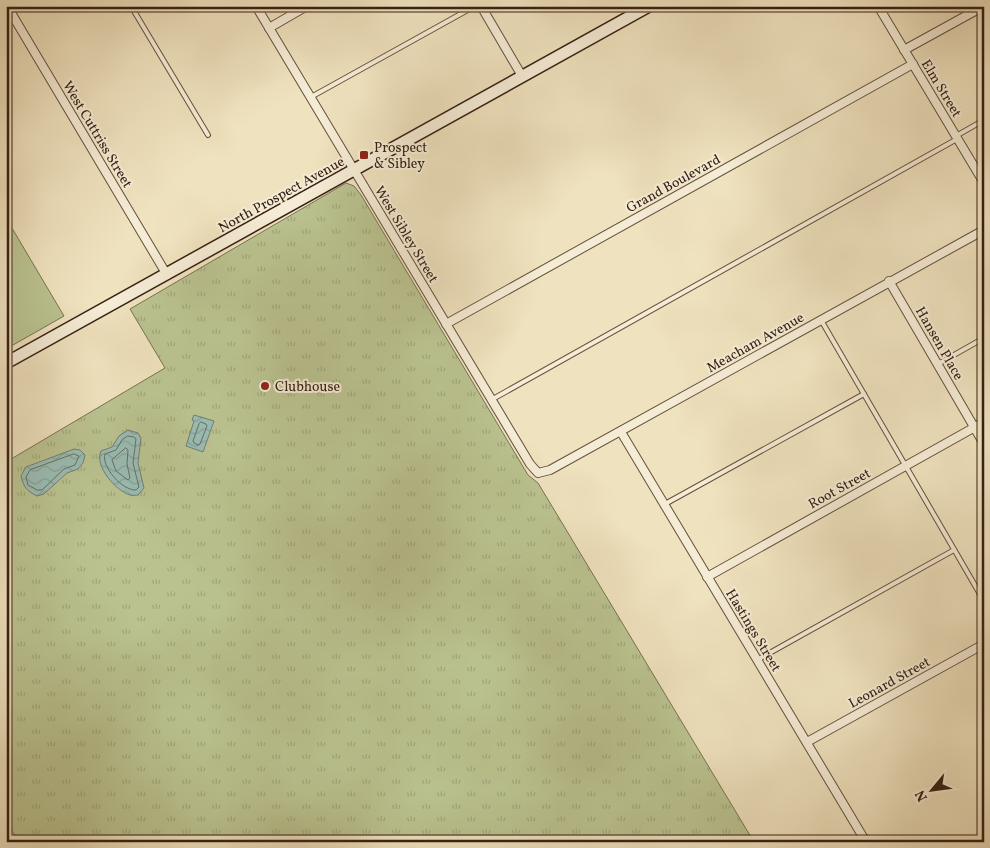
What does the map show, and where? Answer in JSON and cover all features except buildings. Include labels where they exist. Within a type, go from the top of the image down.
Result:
[{"type":"street","name":"West Cuttriss Street","points":[[7,6],[167,274]]},
{"type":"street","name":"West Sibley Street","points":[[256,6],[491,400],[530,464],[538,473]]},
{"type":"street","points":[[269,28],[306,6]]},
{"type":"street","points":[[481,6],[522,76]]},
{"type":"street","name":"North Prospect Avenue","points":[[6,363],[649,6]]},
{"type":"street","name":"Elm Street","points":[[878,6],[984,183]]},
{"type":"street","points":[[904,50],[984,6]]},
{"type":"street","name":"Grand Boulevard","points":[[446,324],[913,64]]},
{"type":"street","name":"Meacham Avenue","points":[[538,473],[550,470],[621,432],[984,230]]},
{"type":"street","name":"Hansen Place","points":[[890,281],[984,444]]},
{"type":"street","name":"Root Street","points":[[707,577],[984,422]]},
{"type":"street","name":"Hastings Street","points":[[621,432],[866,842]]},
{"type":"street","name":"Leonard Street","points":[[806,742],[984,644]]},
{"type":"lane","points":[[131,6],[208,135]]},
{"type":"lane","points":[[310,97],[475,6]]},
{"type":"lane","points":[[491,400],[984,120]]},
{"type":"lane","points":[[821,319],[984,601]]},
{"type":"lane","points":[[938,364],[984,338]]},
{"type":"lane","points":[[664,504],[864,394]]},
{"type":"lane","points":[[757,660],[954,550]]},
{"type":"green space","points":[[346,183],[354,186],[361,195],[528,475],[538,483],[754,842],[19,842],[6,821],[6,462],[165,368],[130,309]]},
{"type":"green space","points":[[6,218],[64,316],[6,349]]},
{"type":"water","points":[[194,415],[214,421],[203,452],[186,446]]},
{"type":"water","points":[[128,430],[138,433],[141,438],[138,463],[144,488],[138,495],[124,493],[119,489],[108,477],[101,464],[101,451],[112,447],[119,436]]},
{"type":"water","points":[[74,449],[80,450],[85,455],[83,463],[78,469],[67,473],[44,494],[37,496],[26,489],[21,476],[26,467]]},
{"type":"place","name":"Prospect & Sibley","points":[[364,155]]},
{"type":"place","name":"Clubhouse","points":[[265,386]]}]
